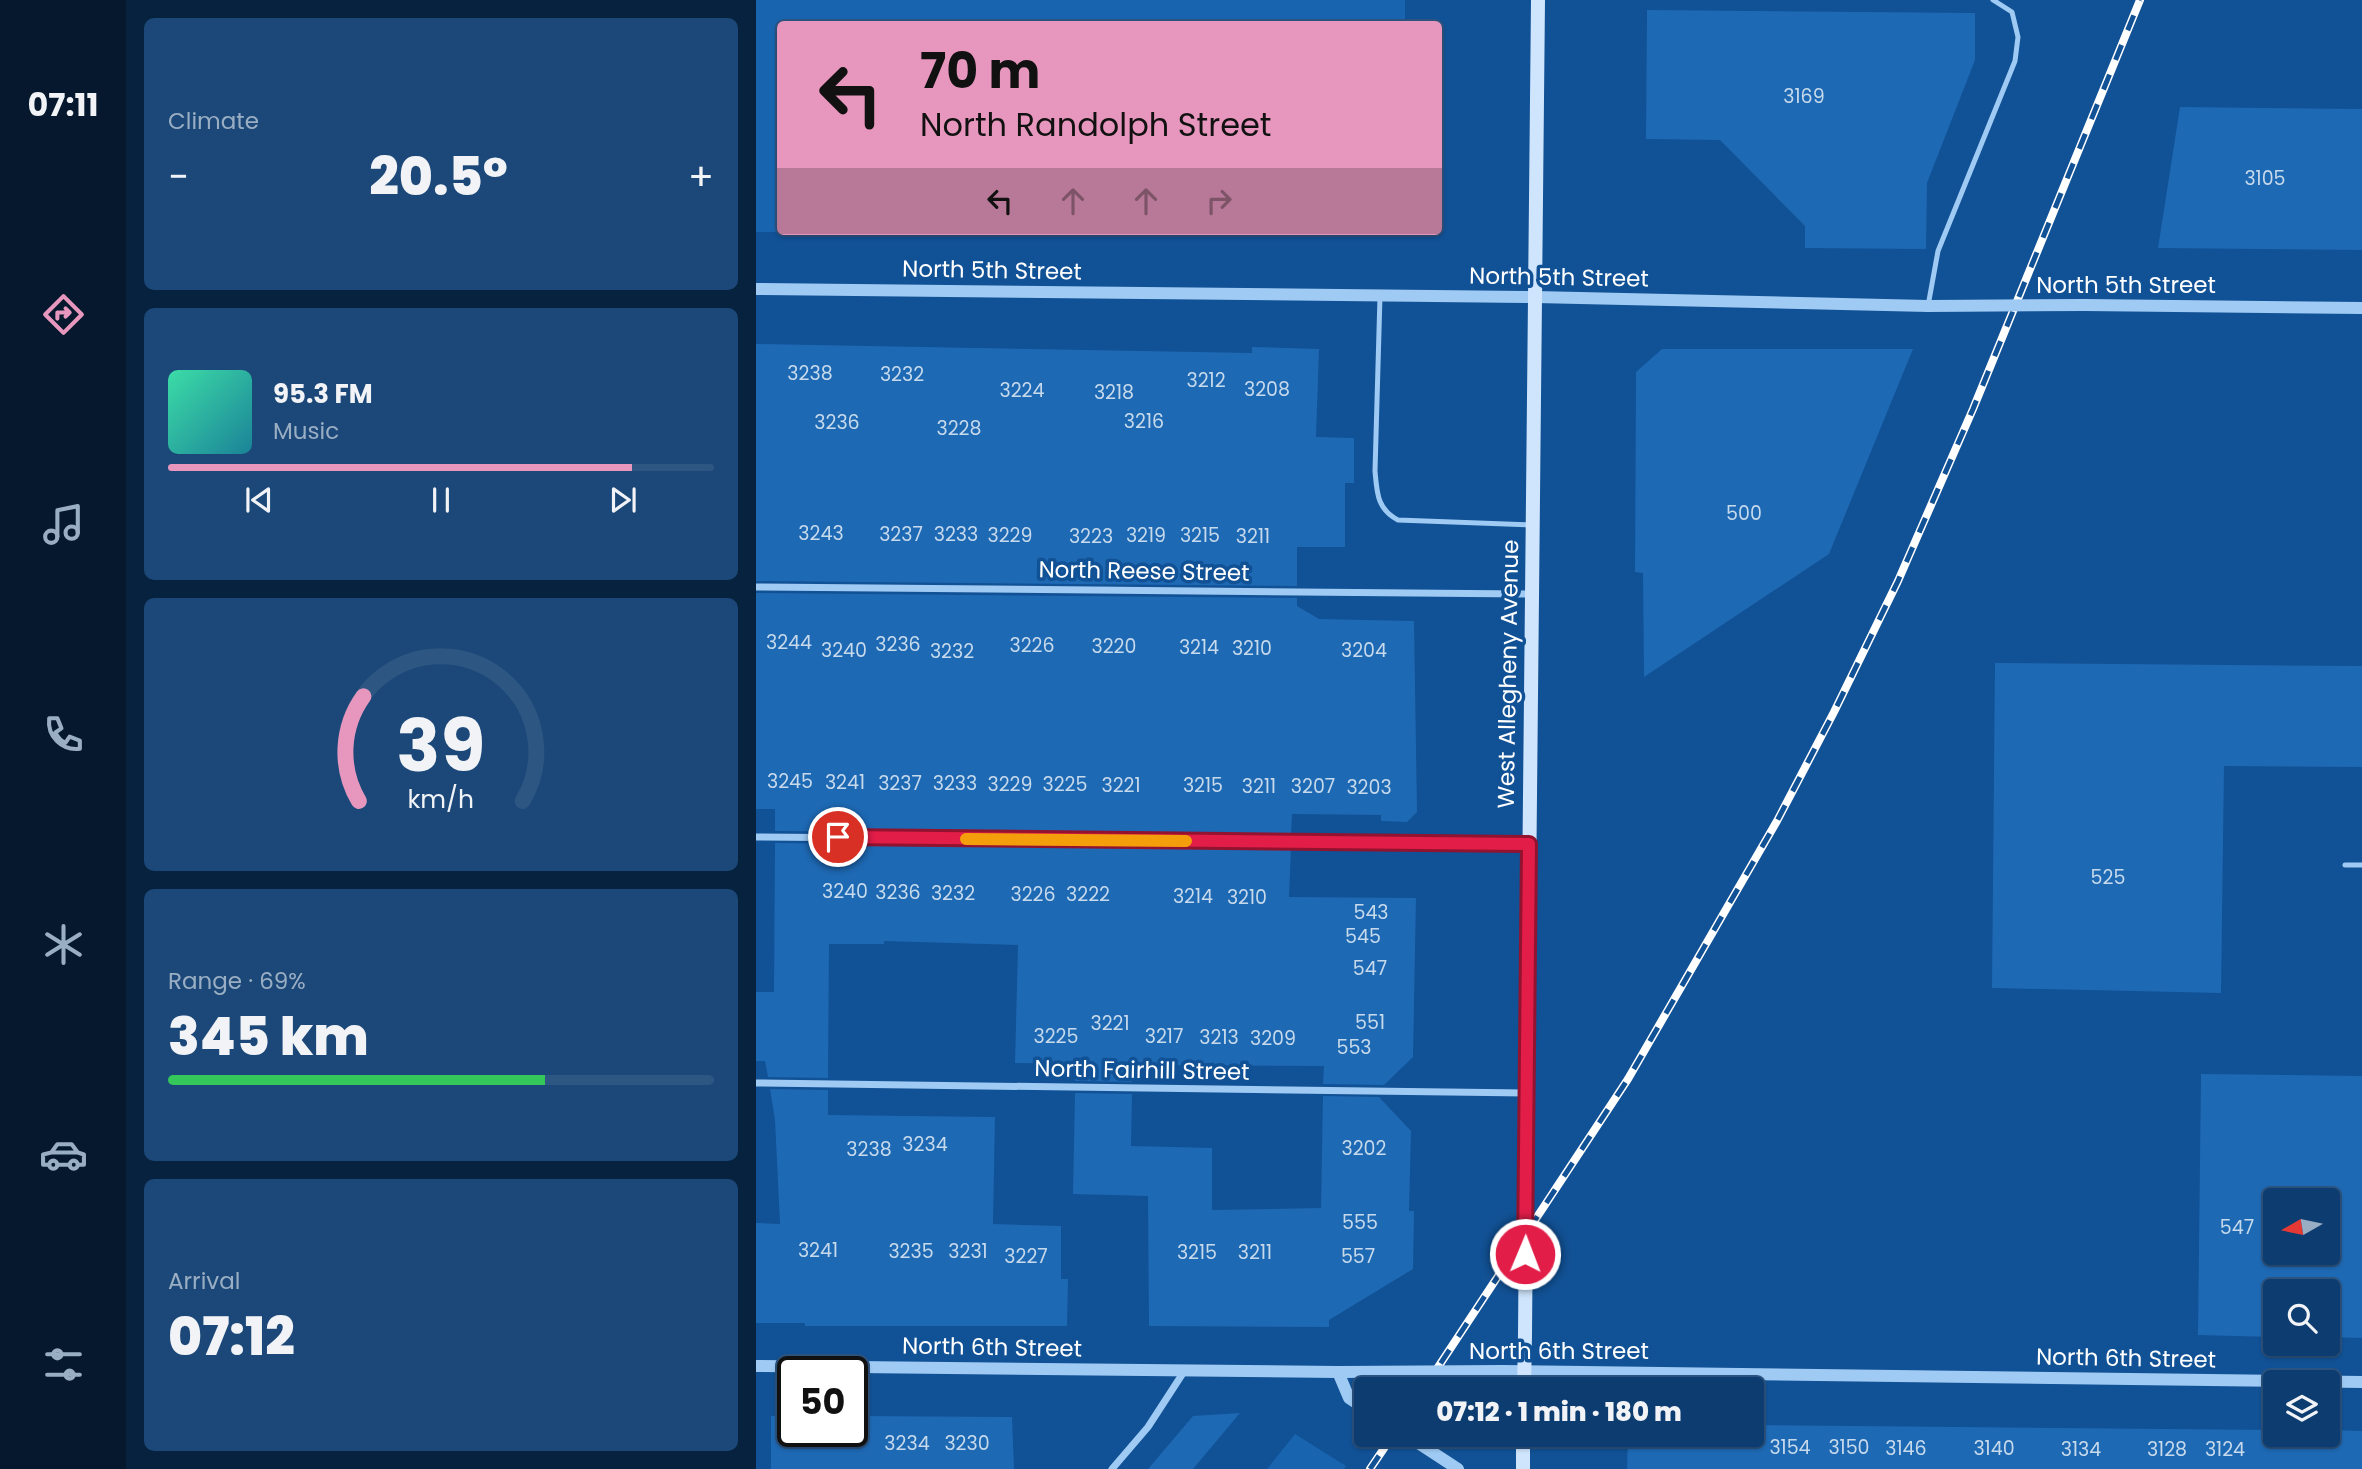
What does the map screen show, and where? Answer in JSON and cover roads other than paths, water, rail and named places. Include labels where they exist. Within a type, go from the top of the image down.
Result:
[{"type":"main road","name":"West Allegheny Avenue","points":[[1524,1377],[1538,0]]},
{"type":"main road","points":[[1523,1469],[1524,1447]]},
{"type":"street","name":"North 5th Street","points":[[756,289],[1535,297],[1928,306],[2362,308]]},
{"type":"street","name":"North Reese Street","points":[[756,587],[1532,594]]},
{"type":"street","points":[[756,836],[1529,844]]},
{"type":"street","name":"North Fairhill Street","points":[[756,1083],[1527,1093]]},
{"type":"street","name":"North 6th Street","points":[[756,1366],[1338,1372],[1524,1371],[2362,1382]]},
{"type":"street","points":[[1112,1469],[1148,1427],[1185,1370]]},
{"type":"street","points":[[1338,1372],[1349,1398],[1354,1401]]},
{"type":"street","points":[[1424,1447],[1458,1469]]},
{"type":"lane","points":[[1928,306],[1938,251],[2015,61],[2018,37],[2012,12],[1993,0]]},
{"type":"lane","points":[[1380,295],[1375,471],[1378,499],[1385,513],[1398,520],[1533,525]]},
{"type":"lane","points":[[2345,865],[2362,865]]},
{"type":"railway","points":[[1432,1377],[1628,1079],[1777,821],[1834,712],[1898,581],[1973,409],[2140,0]]},
{"type":"railway","points":[[1370,1469],[1385,1447]]}]
